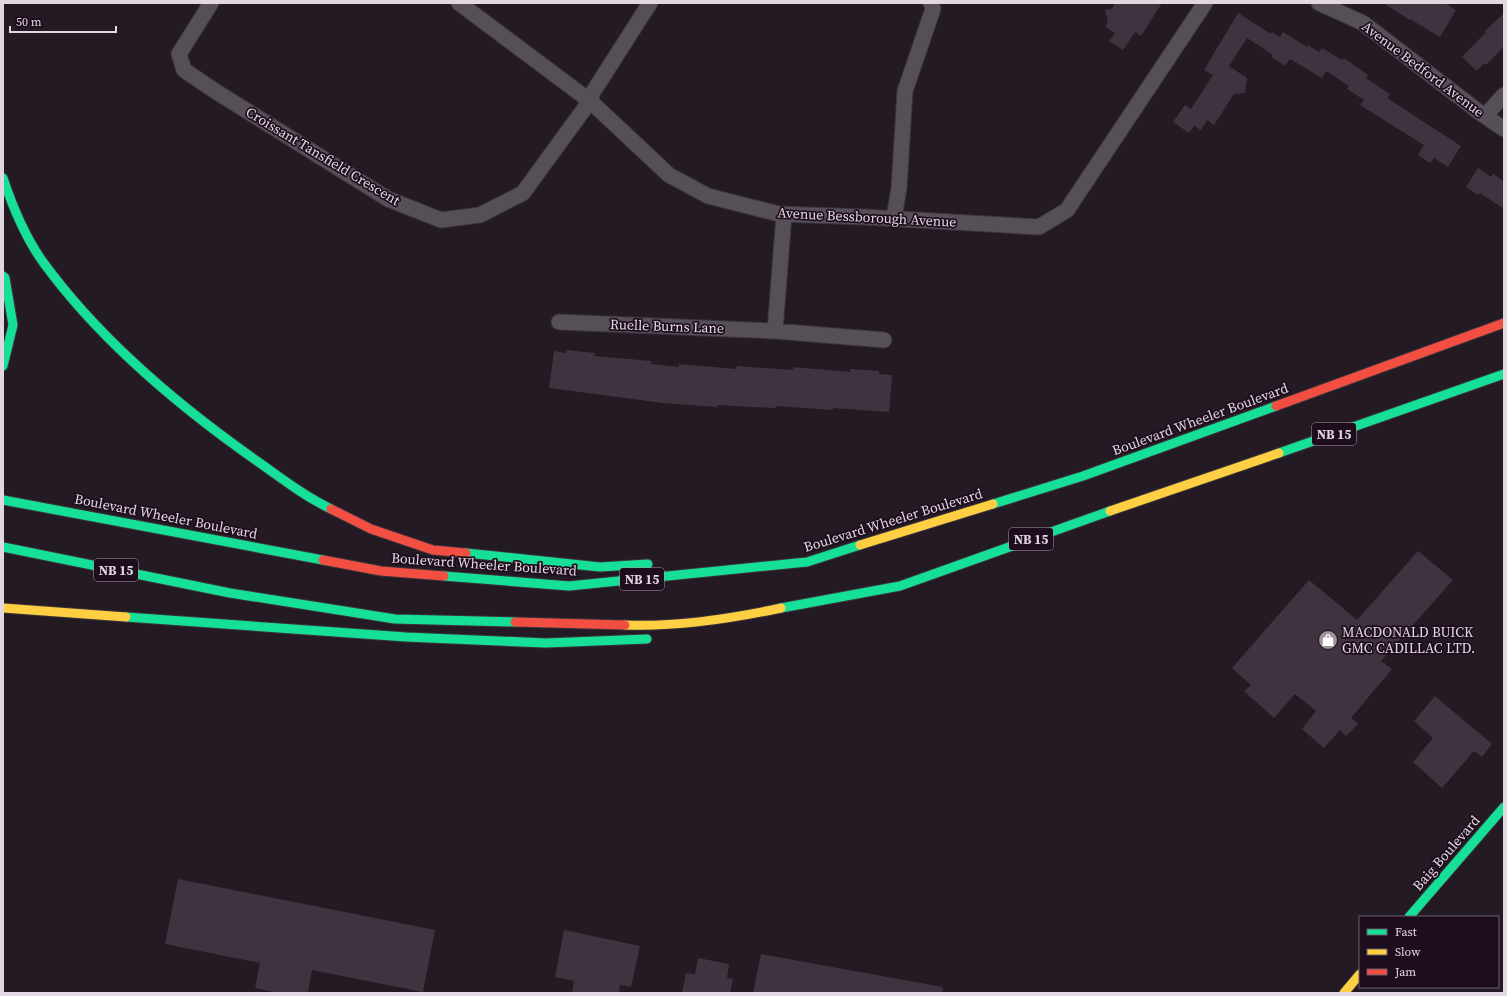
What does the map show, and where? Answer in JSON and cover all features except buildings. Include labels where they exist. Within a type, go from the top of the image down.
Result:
[{"type":"main road","points":[[3,178],[14,210],[27,236],[43,262],[76,302],[108,337],[146,373],[224,438],[314,501],[371,529],[432,550],[600,567],[654,564]]},
{"type":"main road","points":[[3,276],[5,278],[13,325],[3,366]]},
{"type":"main road","name":"Boulevard Wheeler Boulevard","points":[[3,500],[381,571],[569,586],[806,562],[1083,476],[1504,323]]},
{"type":"main road","name":"NB 15","points":[[3,547],[230,593],[395,619],[645,626],[728,619],[841,596],[900,586],[1163,492],[1504,374]]},
{"type":"main road","points":[[809,552],[862,545]]},
{"type":"main road","points":[[748,559],[786,555]]},
{"type":"main road","points":[[837,607],[900,586]]},
{"type":"main road","points":[[3,608],[406,637],[546,643],[655,639]]},
{"type":"main road","name":"Baig Boulevard","points":[[1410,916],[1504,807]]},
{"type":"main road","points":[[1344,993],[1359,975]]},
{"type":"street","name":"Croissant Tansfield Crescent","points":[[211,3],[179,54],[184,70],[388,199],[441,220],[480,215],[523,193],[590,101],[593,92],[650,3]]},
{"type":"street","name":"Avenue Bessborough Avenue","points":[[459,3],[590,101],[669,175],[708,196],[784,214],[1039,226],[1067,210],[1205,3]]},
{"type":"street","points":[[894,218],[899,188],[905,91],[933,9],[931,3]]},
{"type":"street","name":"Avenue Bedford Avenue","points":[[1319,3],[1363,23],[1504,129]]},
{"type":"street","points":[[1485,116],[1504,95]]},
{"type":"street","points":[[775,331],[784,214]]},
{"type":"street","name":"Ruelle Burns Lane","points":[[559,322],[775,331],[884,340]]},
{"type":"traffic: fast","points":[[3,178],[20,222],[43,262],[89,318],[115,345],[170,395],[199,418],[293,486],[331,509]]},
{"type":"traffic: fast","points":[[3,276],[5,278],[13,325],[3,366]]},
{"type":"traffic: fast","points":[[1279,453],[1504,374]]},
{"type":"traffic: fast","points":[[993,504],[1083,476],[1276,406]]},
{"type":"traffic: fast","points":[[3,500],[323,560]]},
{"type":"traffic: fast","points":[[781,608],[900,586],[1110,511]]},
{"type":"traffic: fast","points":[[444,576],[569,586],[807,562],[860,545]]},
{"type":"traffic: fast","points":[[3,547],[230,593],[395,619],[515,622]]},
{"type":"traffic: fast","points":[[466,553],[600,567],[648,564]]},
{"type":"traffic: fast","points":[[126,617],[406,637],[546,643],[647,639]]},
{"type":"traffic: fast","points":[[1410,916],[1504,807]]},
{"type":"traffic: slow","points":[[1110,511],[1279,453]]},
{"type":"traffic: slow","points":[[860,545],[993,504]]},
{"type":"traffic: slow","points":[[3,608],[126,617]]},
{"type":"traffic: slow","points":[[625,625],[665,625],[704,621],[743,616],[781,608]]},
{"type":"traffic: slow","points":[[1344,993],[1359,975]]},
{"type":"traffic: jam","points":[[1276,406],[1504,323]]},
{"type":"traffic: jam","points":[[331,509],[371,529],[433,550],[466,553]]},
{"type":"traffic: jam","points":[[323,560],[381,571],[444,576]]},
{"type":"traffic: jam","points":[[515,622],[625,625]]},
{"type":"place","name":"MACDONALD BUICK GMC CADILLAC LTD.","points":[[1328,640]]}]
